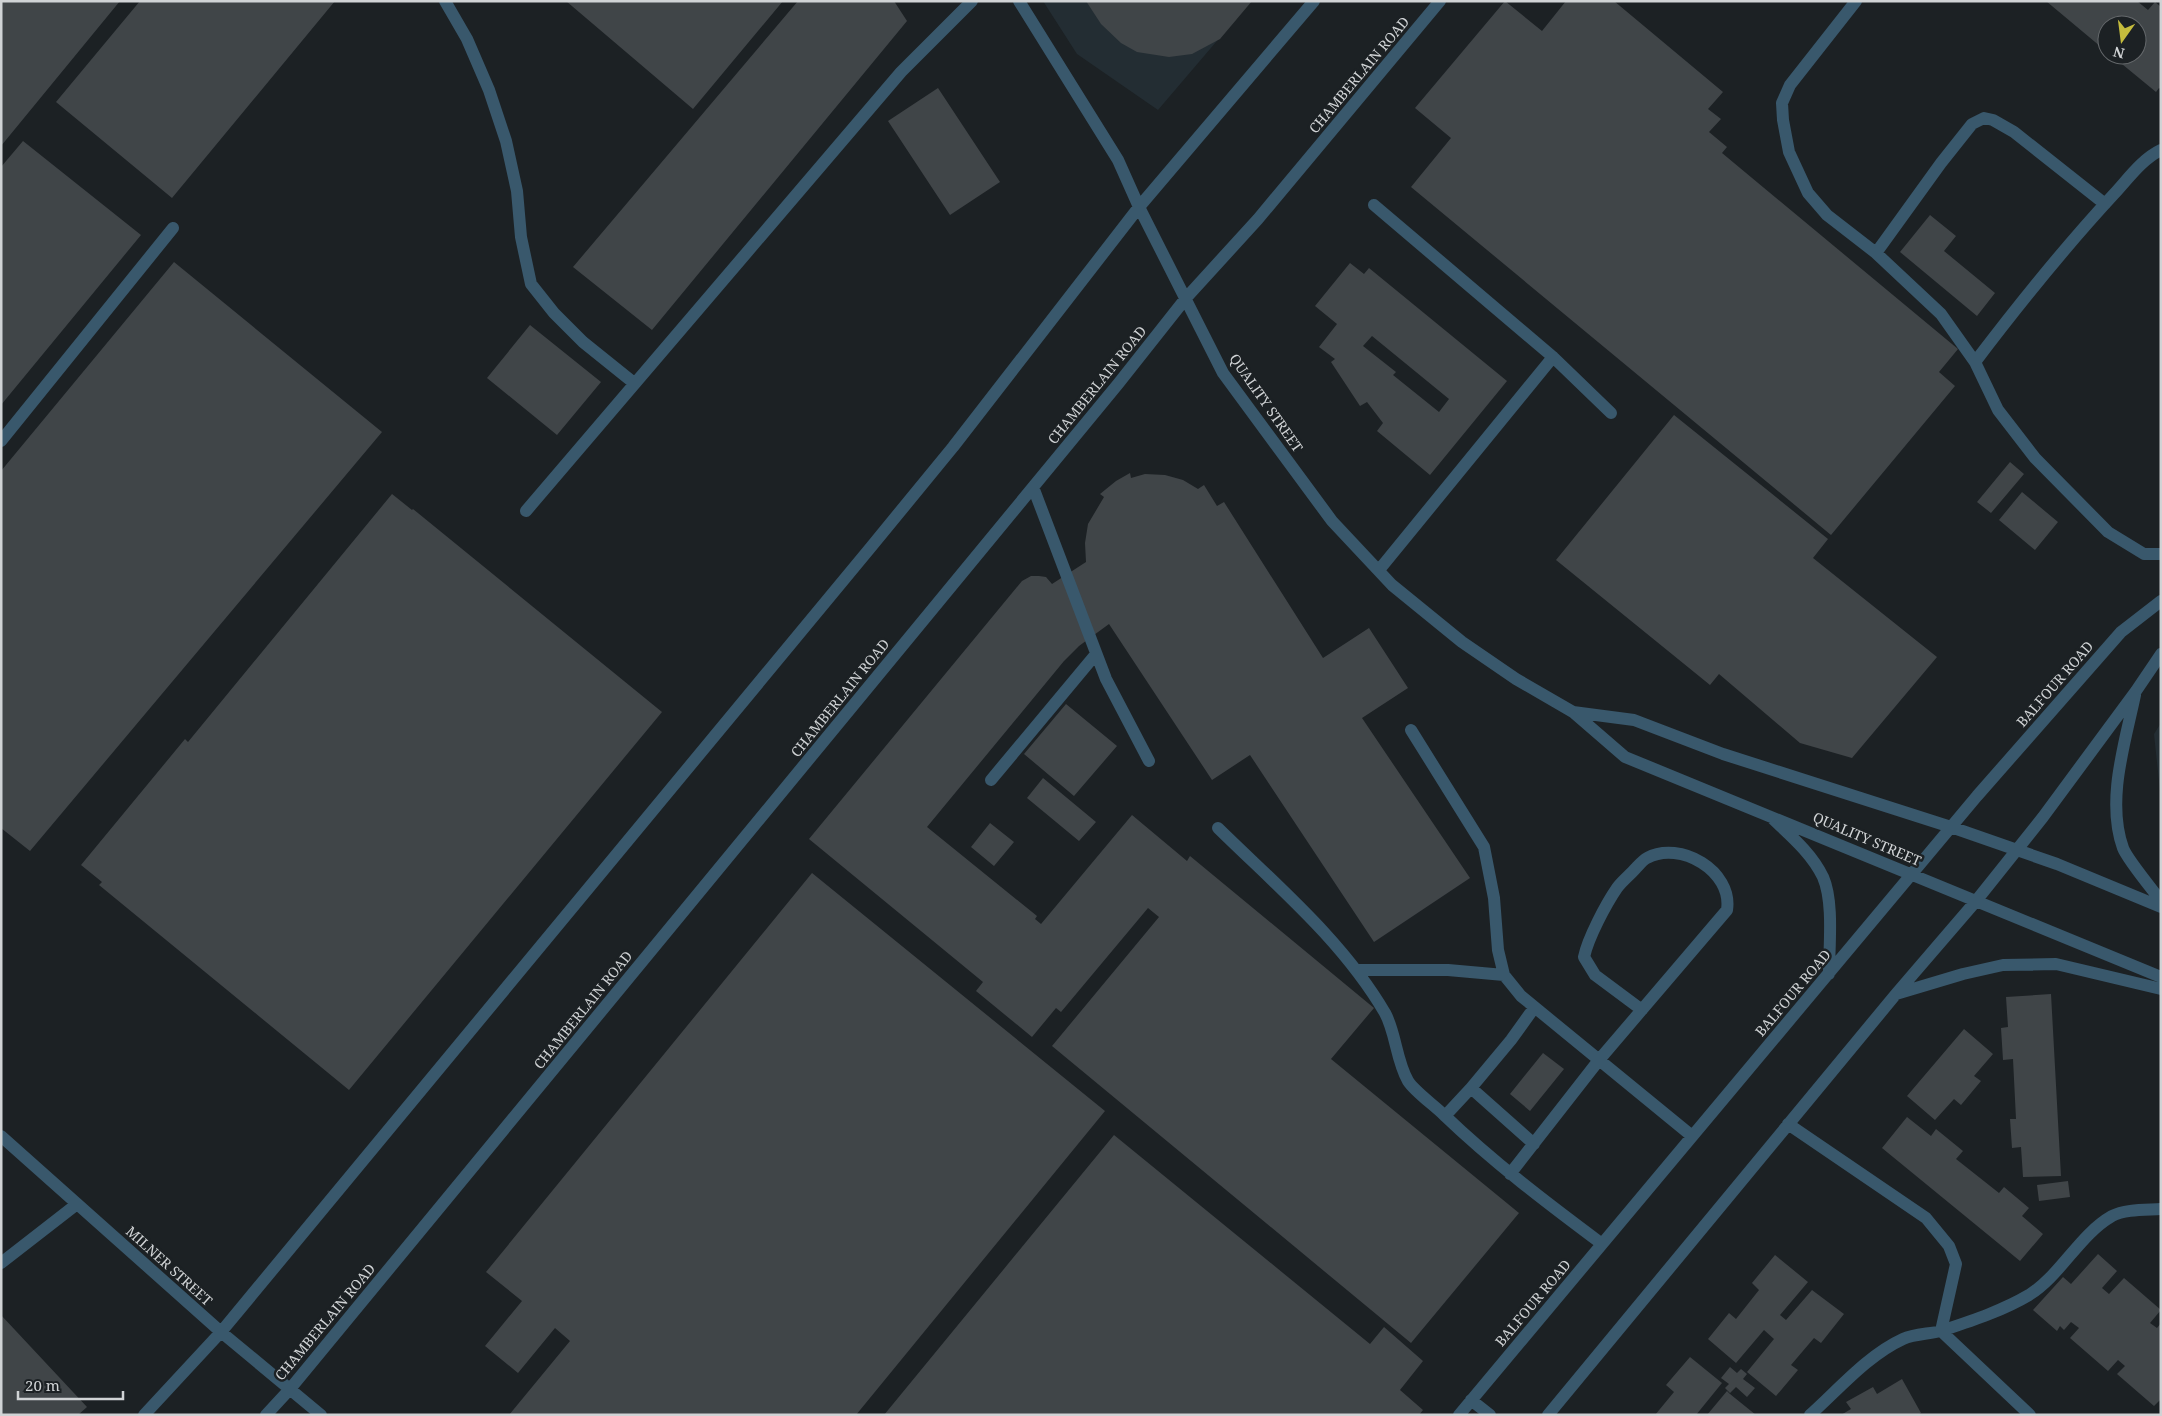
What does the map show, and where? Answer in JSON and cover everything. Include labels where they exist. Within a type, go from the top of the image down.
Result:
[{"type":"street","points":[[444,1],[474,56],[489,90],[506,141],[516,191],[521,237],[531,284],[554,313],[583,342],[634,383]]},
{"type":"street","points":[[526,511],[901,72],[972,1]]},
{"type":"street","name":"QUALITY STREET","points":[[1019,1],[1118,160],[1139,207],[1223,372],[1332,521],[1392,585],[1462,642],[1516,679],[1573,712],[1625,757],[2161,977]]},
{"type":"street","points":[[144,1415],[221,1332],[940,463],[1139,207],[1314,1]]},
{"type":"street","name":"CHAMBERLAIN ROAD","points":[[266,1415],[290,1389],[1033,487],[1186,298],[1258,219],[1440,1]]},
{"type":"street","points":[[1856,1],[1790,85],[1782,103],[1783,120],[1790,152],[1808,192],[1828,215],[1876,253],[1941,314],[1976,362],[1998,410],[2036,458],[2108,532],[2144,554],[2161,554]]},
{"type":"street","points":[[1876,253],[1941,163],[1972,124],[1984,118],[1993,120],[2014,132],[2104,204]]},
{"type":"street","points":[[1976,362],[2018,306],[2104,204],[2141,165],[2161,150]]},
{"type":"street","points":[[1374,205],[1553,357],[1611,413]]},
{"type":"street","points":[[1,441],[173,228]]},
{"type":"street","points":[[1379,570],[1553,357]]},
{"type":"street","points":[[1033,487],[1106,679],[1149,761]]},
{"type":"street","name":"BALFOUR ROAD","points":[[1460,1415],[1951,827],[2121,632],[2161,601]]},
{"type":"street","points":[[991,780],[1096,654]]},
{"type":"street","points":[[1548,1415],[1896,994],[1976,901],[2042,817],[2136,691],[2161,654]]},
{"type":"street","points":[[2136,691],[2120,763],[2115,803],[2123,849],[2161,901]]},
{"type":"street","name":"QUALITY STREET","points":[[1573,712],[1634,720],[1723,754],[2016,849],[2161,907]]},
{"type":"street","points":[[1411,730],[1484,847],[1494,898],[1498,950],[1504,975],[1521,996],[1534,1008],[1692,1136]]},
{"type":"street","points":[[1769,815],[1806,851],[1823,877],[1829,903],[1829,974]]},
{"type":"street","points":[[1218,828],[1338,946],[1357,970],[1386,1015],[1397,1052],[1409,1082],[1510,1174],[1602,1244]]},
{"type":"street","points":[[1510,1174],[1599,1060],[1642,1010],[1727,910],[1729,899],[1723,884],[1707,866],[1684,853],[1669,851],[1646,858],[1617,888],[1587,944],[1584,957],[1595,975],[1642,1010]]},
{"type":"street","points":[[1896,994],[1962,974],[2003,965],[2056,964],[2161,989]]},
{"type":"street","points":[[1357,970],[1448,970],[1504,975]]},
{"type":"street","points":[[1445,1116],[1511,1040],[1534,1008]]},
{"type":"street","points":[[1471,1088],[1534,1144]]},
{"type":"street","points":[[1788,1124],[1926,1218],[1949,1246],[1956,1264],[1941,1331]]},
{"type":"street","name":"MILNER STREET","points":[[1,1136],[221,1332],[321,1415]]},
{"type":"street","points":[[1,1263],[77,1204]]},
{"type":"street","points":[[1810,1415],[1858,1370],[1884,1350],[1905,1338],[1941,1331],[1984,1316],[2030,1294],[2065,1262],[2096,1228],[2113,1215],[2161,1209]]},
{"type":"street","points":[[1941,1331],[2030,1415]]},
{"type":"street","points":[[1472,1400],[1490,1415]]},
{"type":"shaded area","points":[[1043,1],[1251,1],[1158,110],[1077,54]]},
{"type":"shaded area","points":[[2161,723],[2161,800],[2154,734]]},
{"type":"building","points":[[1,1],[120,1],[1,146]]},
{"type":"building","points":[[140,1],[335,1],[172,198],[56,102]]},
{"type":"building","points":[[566,1],[783,1],[693,109]]},
{"type":"building","points":[[798,1],[894,1],[907,21],[652,330],[573,267]]},
{"type":"building","points":[[1086,1],[1252,1],[1220,39],[1192,54],[1169,57],[1137,52],[1121,43],[1101,24]]},
{"type":"building","points":[[1505,1],[1542,31],[1566,1],[1614,1],[1723,92],[1708,109],[1721,119],[1709,132],[1727,147],[1722,153],[1958,349],[1939,372],[1955,386],[1831,535],[1411,187],[1451,138],[1415,108]]},
{"type":"building","points":[[2046,1],[2137,1],[2148,10],[2155,2],[2161,7],[2161,89],[2159,88],[2156,92],[2123,65],[2147,65],[2147,15],[2097,15],[2097,44]]},
{"type":"building","points":[[938,88],[1000,182],[950,215],[888,121]]},
{"type":"building","points":[[23,141],[141,235],[1,405],[1,167]]},
{"type":"building","points":[[1930,215],[1956,236],[1944,251],[1995,293],[1977,316],[1900,252]]},
{"type":"building","points":[[174,262],[382,432],[30,851],[1,828],[1,471]]},
{"type":"building","points":[[1350,263],[1364,274],[1369,268],[1507,381],[1430,475],[1377,431],[1383,423],[1367,402],[1360,406],[1331,362],[1335,359],[1319,347],[1337,324],[1315,306]],"holes":[[[1372,336],[1449,399],[1439,412],[1393,375],[1396,372],[1363,346]]]},
{"type":"building","points":[[530,325],[601,382],[557,435],[487,378]]},
{"type":"building","points":[[1674,415],[1828,539],[1813,558],[1937,657],[1852,758],[1800,743],[1719,674],[1710,685],[1556,560]]},
{"type":"building","points":[[2010,462],[2024,474],[1991,513],[1977,502]]},
{"type":"building","points":[[1130,473],[1131,478],[1145,474],[1165,475],[1183,480],[1198,489],[1204,485],[1217,506],[1224,502],[1323,658],[1369,628],[1408,688],[1362,718],[1470,878],[1374,942],[1250,755],[1212,780],[1109,624],[1079,646],[1064,661],[927,827],[1037,916],[1035,919],[1041,924],[1132,815],[1187,861],[1190,856],[1374,1008],[1331,1059],[1519,1213],[1411,1343],[1052,1046],[1159,917],[1148,908],[1061,1012],[1056,1008],[1032,1037],[976,991],[983,982],[809,839],[1022,581],[1031,576],[1039,576],[1046,577],[1052,584],[1086,562],[1085,543],[1088,524],[1104,497],[1100,494]]},
{"type":"building","points":[[2022,492],[2058,522],[2035,550],[1999,520]]},
{"type":"building","points":[[392,494],[413,509],[662,712],[349,1090],[99,885],[102,882],[81,865],[185,739],[188,742]]},
{"type":"building","points":[[1066,704],[1117,746],[1074,796],[1024,754]]},
{"type":"building","points":[[1043,778],[1096,822],[1079,841],[1027,798]]},
{"type":"building","points":[[990,823],[1014,842],[994,866],[971,847]]},
{"type":"building","points":[[812,873],[1105,1111],[856,1415],[509,1415],[570,1341],[555,1328],[518,1373],[485,1346],[522,1301],[486,1272]]},
{"type":"building","points":[[2051,994],[2061,1176],[2023,1177],[2021,1147],[2012,1148],[2010,1119],[2016,1119],[2013,1059],[2003,1060],[2001,1028],[2008,1027],[2006,997]]},
{"type":"building","points":[[1964,1029],[1993,1054],[1974,1076],[1981,1081],[1961,1105],[1954,1099],[1935,1120],[1907,1096]]},
{"type":"building","points":[[1543,1053],[1564,1069],[1530,1111],[1510,1094]]},
{"type":"building","points":[[1907,1117],[1931,1136],[1936,1129],[1963,1151],[1956,1159],[1999,1193],[2004,1187],[2029,1208],[2022,1216],[2043,1234],[2020,1261],[1882,1148]]},
{"type":"building","points":[[1114,1135],[1370,1344],[1384,1327],[1423,1361],[1400,1390],[1423,1410],[1419,1415],[884,1415]]},
{"type":"building","points":[[2068,1181],[2070,1197],[2039,1201],[2037,1185]]},
{"type":"building","points":[[2098,1254],[2117,1271],[2102,1288],[2109,1294],[2124,1278],[2161,1310],[2150,1323],[2157,1328],[2161,1323],[2161,1399],[2154,1406],[2117,1374],[2125,1366],[2118,1360],[2108,1371],[2070,1338],[2079,1328],[2071,1322],[2064,1330],[2060,1326],[2057,1331],[2033,1310],[2063,1277],[2071,1284]]},
{"type":"building","points":[[1775,1255],[1808,1282],[1780,1315],[1786,1320],[1812,1290],[1844,1314],[1821,1343],[1814,1338],[1791,1365],[1798,1370],[1776,1396],[1747,1372],[1774,1339],[1764,1330],[1736,1363],[1708,1339],[1729,1313],[1736,1319],[1759,1290],[1752,1283]]},
{"type":"building","points":[[1,1315],[87,1407],[78,1415],[1,1415]]},
{"type":"building","points":[[1690,1357],[1722,1383],[1696,1415],[1655,1415],[1674,1392],[1666,1385]]},
{"type":"building","points":[[1730,1367],[1737,1373],[1741,1369],[1747,1374],[1743,1379],[1755,1388],[1747,1397],[1736,1387],[1730,1393],[1725,1388],[1729,1384],[1721,1378]]},
{"type":"building","points":[[1902,1379],[1921,1413],[1918,1415],[1841,1415],[1851,1409],[1846,1402],[1873,1387],[1877,1394]]},
{"type":"building","points":[[1727,1391],[1730,1394],[1756,1415],[1707,1415]]}]
